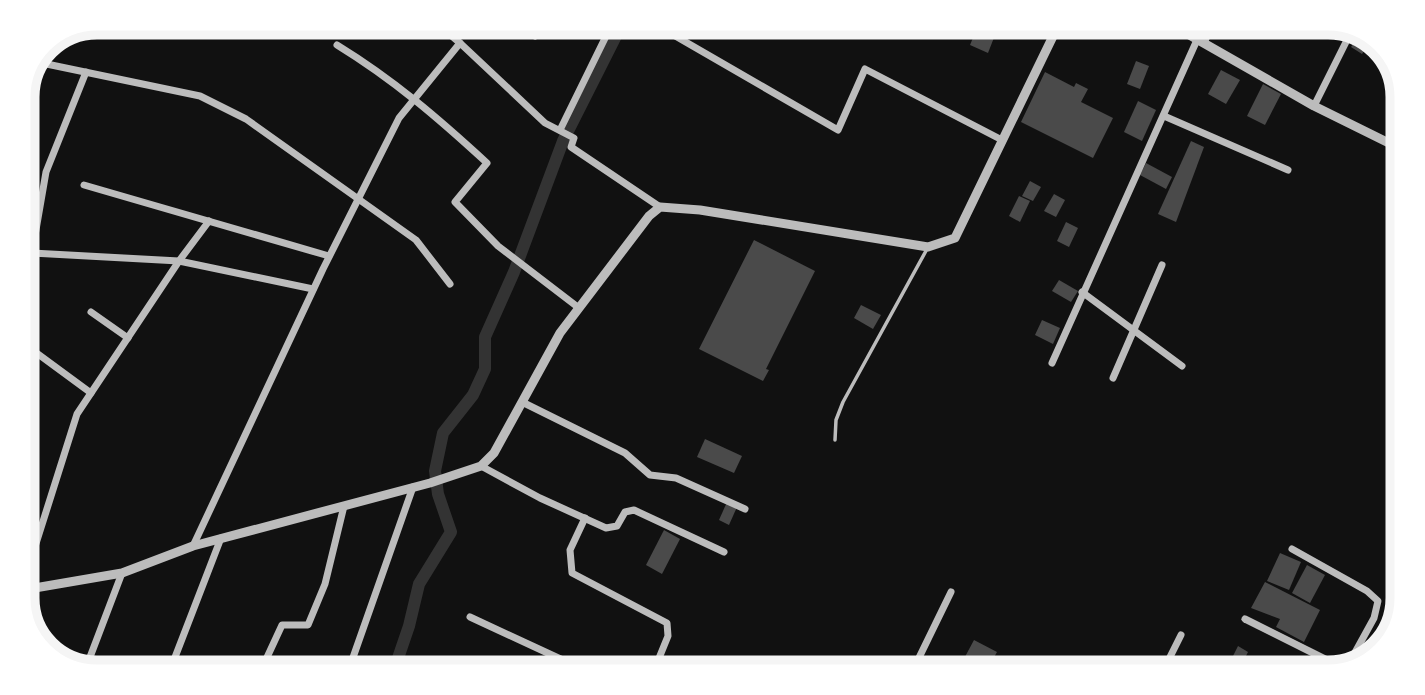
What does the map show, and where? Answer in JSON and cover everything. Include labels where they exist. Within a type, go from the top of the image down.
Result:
[{"type":"street","points":[[451,35],[545,123],[574,138],[571,147],[660,207],[700,210],[928,247],[955,238],[1054,35]]},
{"type":"street","points":[[560,130],[607,35]]},
{"type":"street","points":[[674,35],[838,130],[865,69],[1002,141]]},
{"type":"street","points":[[1190,35],[1314,106],[1390,144]]},
{"type":"street","points":[[1052,363],[1164,116],[1206,35]]},
{"type":"street","points":[[1314,106],[1348,38]]},
{"type":"street","points":[[192,546],[313,289],[399,118],[460,43]]},
{"type":"street","points":[[337,45],[416,97],[487,163],[456,202],[498,246],[579,308]]},
{"type":"street","points":[[46,64],[200,96],[246,120],[416,240],[450,284]]},
{"type":"street","points":[[35,236],[46,172],[86,72]]},
{"type":"street","points":[[1164,116],[1288,170]]},
{"type":"street","points":[[84,185],[329,256]]},
{"type":"street","points":[[35,588],[122,573],[192,546],[430,483],[481,466],[494,453],[560,333],[649,216],[660,207]]},
{"type":"street","points":[[35,547],[77,414],[178,261],[209,221]]},
{"type":"street","points":[[35,253],[178,261],[313,289]]},
{"type":"street","points":[[1113,377],[1162,265]]},
{"type":"street","points":[[1082,292],[1182,366]]},
{"type":"street","points":[[91,312],[128,338]]},
{"type":"street","points":[[35,352],[91,393]]},
{"type":"street","points":[[522,402],[625,453],[650,475],[676,478],[745,509]]},
{"type":"street","points":[[481,466],[520,488],[612,529],[625,512],[634,510],[724,552]]},
{"type":"street","points":[[352,660],[414,487]]},
{"type":"street","points":[[266,660],[282,625],[308,625],[326,583],[344,506]]},
{"type":"street","points":[[585,518],[570,550],[572,573],[667,622],[668,636],[658,660]]},
{"type":"street","points":[[174,660],[221,538]]},
{"type":"street","points":[[1292,549],[1367,591],[1378,601],[1374,618],[1352,655]]},
{"type":"street","points":[[89,659],[122,573]]},
{"type":"street","points":[[918,660],[951,592]]},
{"type":"street","points":[[470,617],[563,660]]},
{"type":"street","points":[[1245,619],[1330,660]]},
{"type":"street","points":[[1168,660],[1181,635]]},
{"type":"lane","points":[[835,440],[836,420],[844,402],[928,247]]},
{"type":"building","points":[[974,35],[995,35],[988,53],[970,45]]},
{"type":"building","points":[[1355,41],[1366,49],[1362,54],[1351,47]]},
{"type":"building","points":[[1136,61],[1149,66],[1140,89],[1127,84]]},
{"type":"building","points":[[1221,70],[1240,80],[1226,104],[1208,94]]},
{"type":"building","points":[[1045,72],[1074,87],[1076,83],[1088,89],[1081,102],[1113,118],[1093,158],[1021,122]]},
{"type":"building","points":[[1263,84],[1281,94],[1265,125],[1247,116]]},
{"type":"building","points":[[1138,101],[1156,110],[1142,141],[1124,132]]},
{"type":"building","points":[[1191,141],[1204,147],[1176,222],[1158,214]]},
{"type":"building","points":[[1146,163],[1172,177],[1166,189],[1140,175]]},
{"type":"building","points":[[1030,181],[1041,187],[1033,201],[1022,196]]},
{"type":"building","points":[[1054,194],[1065,200],[1056,217],[1044,211]]},
{"type":"building","points":[[1019,196],[1030,201],[1020,222],[1009,216]]},
{"type":"building","points":[[1066,222],[1078,228],[1069,247],[1057,241]]},
{"type":"building","points":[[754,240],[815,271],[766,369],[769,370],[763,381],[699,349]]},
{"type":"building","points":[[1059,280],[1078,291],[1071,302],[1052,291]]},
{"type":"building","points":[[861,305],[881,315],[873,329],[854,318]]},
{"type":"building","points":[[1042,320],[1060,328],[1053,344],[1035,335]]},
{"type":"building","points":[[705,439],[742,456],[734,473],[697,457]]},
{"type":"building","points":[[727,502],[737,507],[729,525],[719,520]]},
{"type":"building","points":[[664,530],[680,539],[662,574],[646,565]]},
{"type":"building","points":[[1280,553],[1301,562],[1289,590],[1267,581]]},
{"type":"building","points":[[1307,565],[1325,575],[1310,603],[1292,593]]},
{"type":"building","points":[[1265,582],[1320,610],[1304,642],[1276,627],[1280,619],[1251,608]]},
{"type":"building","points":[[974,640],[997,652],[993,660],[963,660]]},
{"type":"building","points":[[1238,646],[1248,652],[1244,660],[1231,660]]},
{"type":"waterway","points":[[397,660],[419,584],[451,532],[438,494],[435,471],[443,433],[473,395],[485,369],[485,337],[514,272],[563,141],[616,35]]}]
